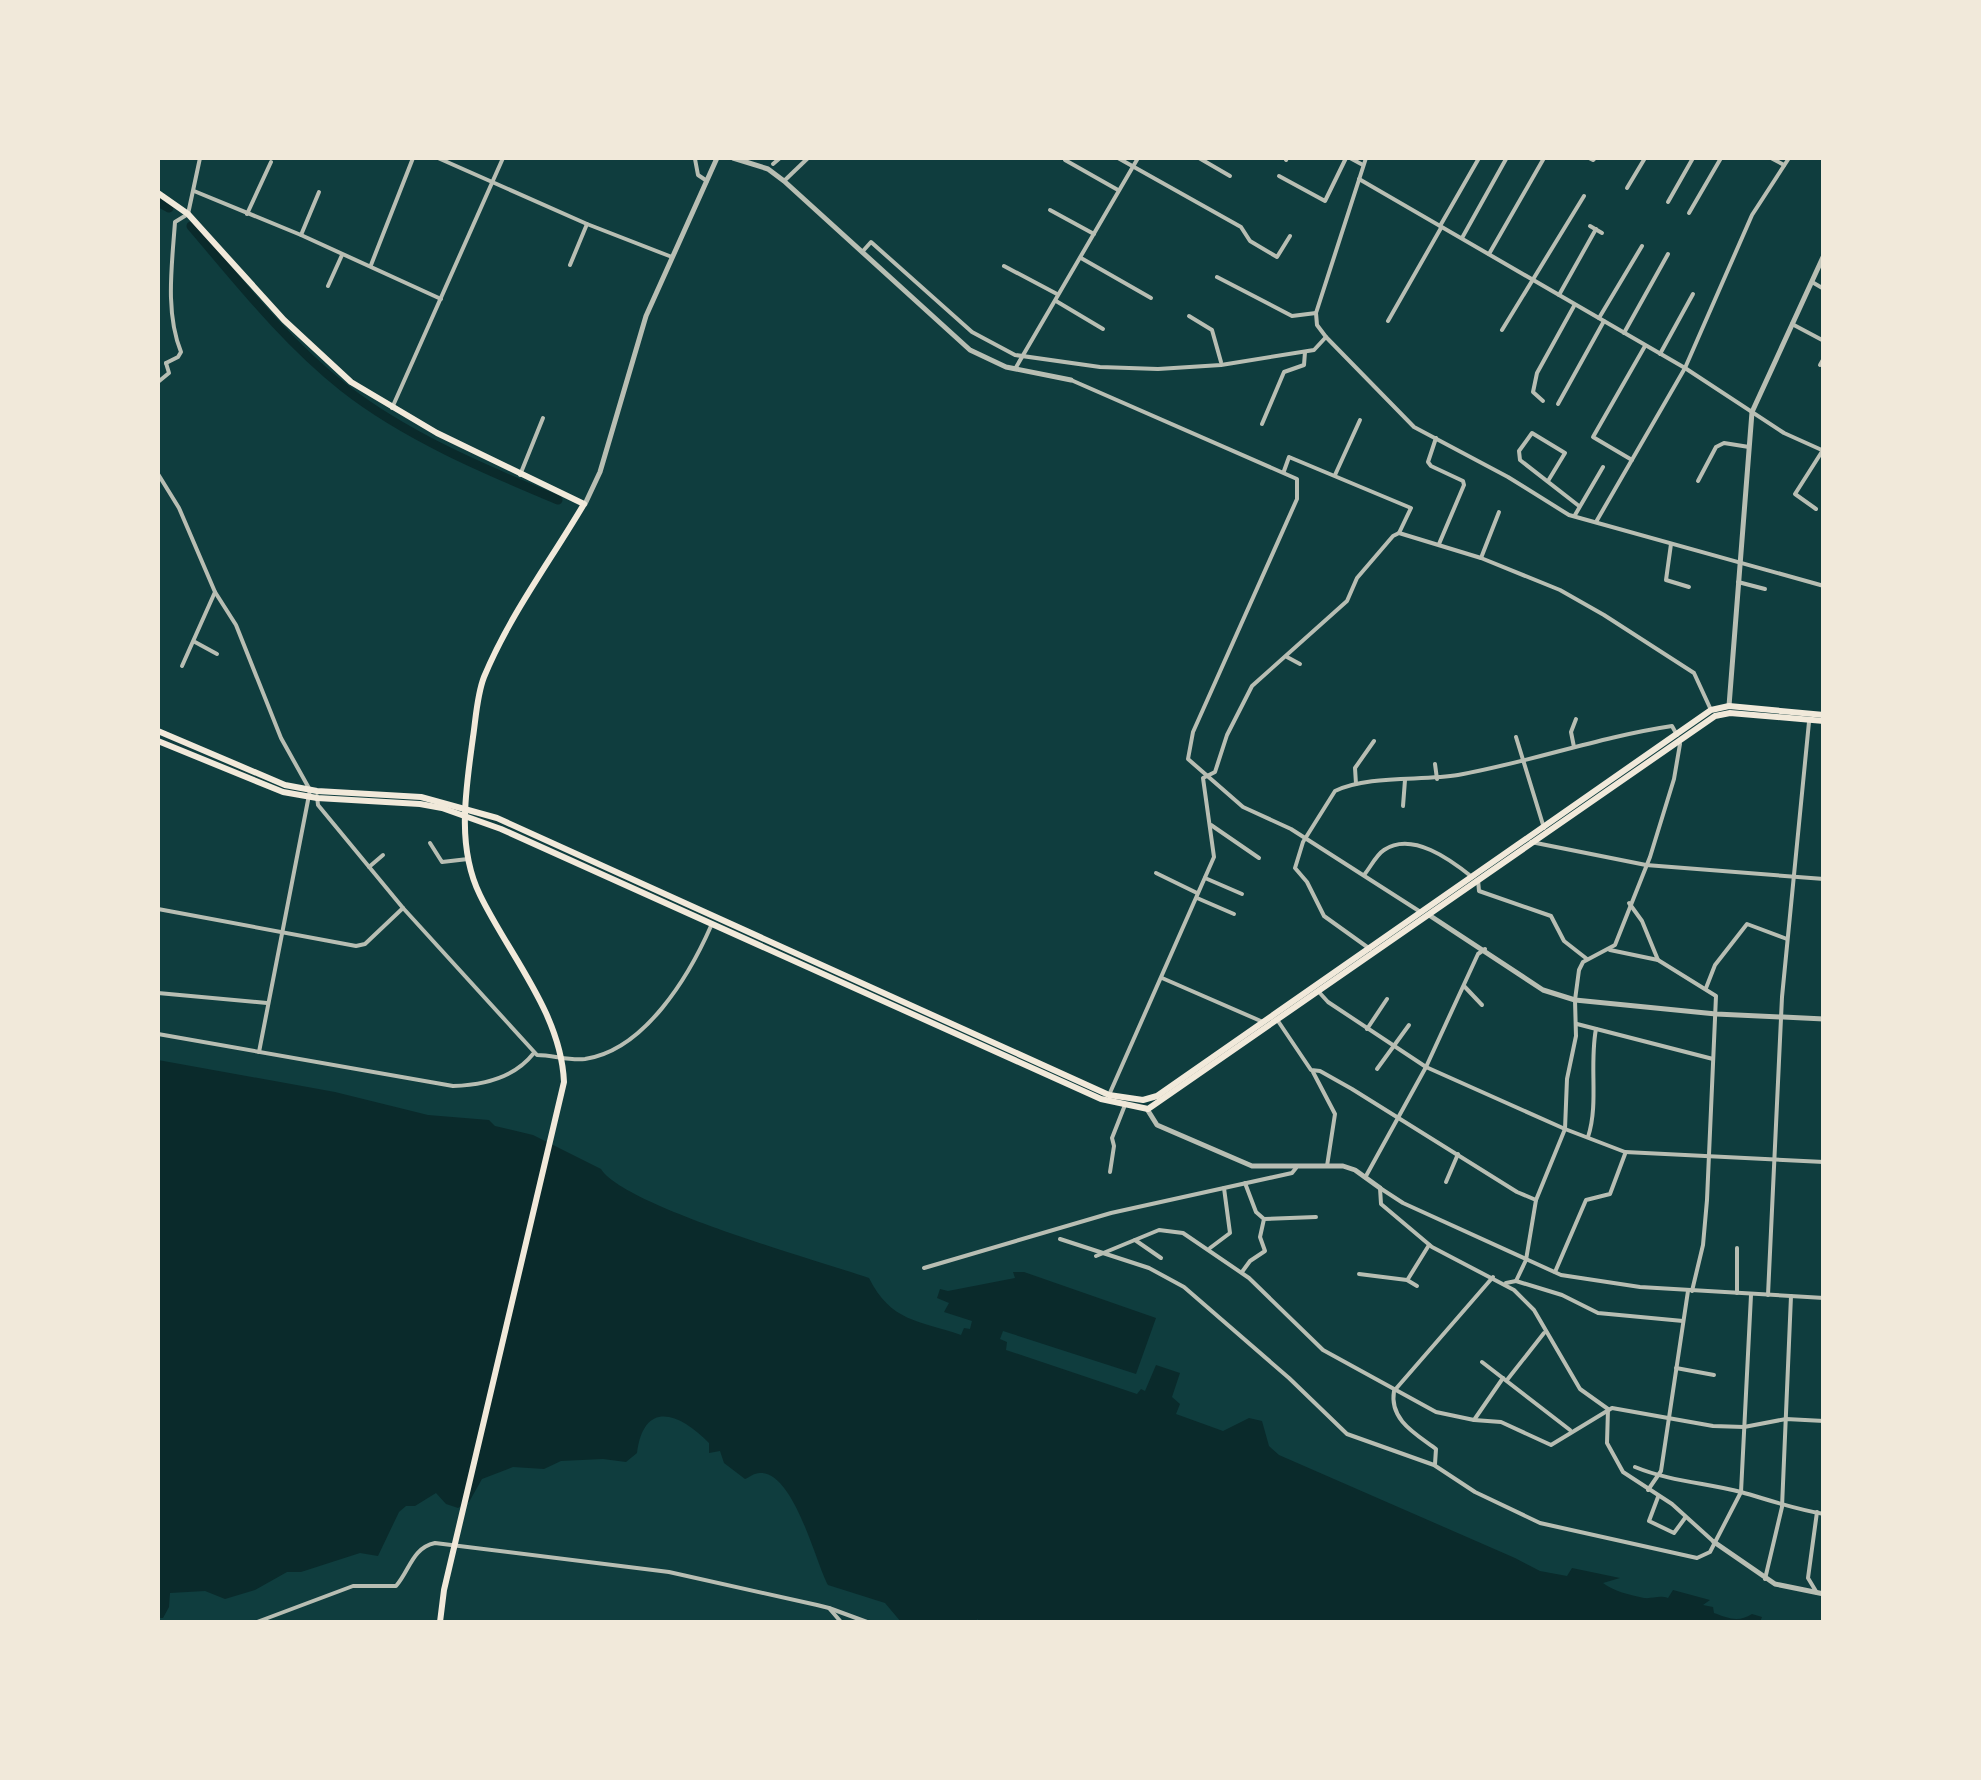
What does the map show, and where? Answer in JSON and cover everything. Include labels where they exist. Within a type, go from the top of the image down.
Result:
[{"type":"main road","points":[[158,193],[188,214],[284,320],[351,382],[392,408],[584,504],[506,634],[482,682],[465,812],[468,859],[478,892],[548,1019],[560,1049],[564,1082],[450,1565],[440,1622]]},
{"type":"main road","points":[[158,741],[283,792],[421,797],[497,818],[1101,1100],[1148,1109],[1711,710],[1728,706],[1809,717]]},
{"type":"main road","points":[[1530,841],[1678,736],[1715,716],[1730,713],[1824,718]]},
{"type":"main road","points":[[158,732],[313,794]]},
{"type":"main road","points":[[715,920],[1108,1095],[1143,1100],[1157,1096],[1275,1017]]},
{"type":"street","points":[[166,363],[182,352],[176,339],[171,273],[175,222],[188,214],[200,158]]},
{"type":"street","points":[[370,267],[413,158]]},
{"type":"street","points":[[438,158],[672,257]]},
{"type":"street","points":[[392,408],[502,158]]},
{"type":"street","points":[[695,158],[698,175],[706,180]]},
{"type":"street","points":[[584,504],[600,472],[646,316],[717,158]]},
{"type":"street","points":[[733,158],[768,169],[784,181],[970,350],[986,360],[1072,380],[1284,470],[1300,484],[1187,749],[1192,766],[1207,774],[1243,808],[1306,838],[1543,990],[1575,1000],[1716,1014],[1824,1019]]},
{"type":"street","points":[[773,164],[780,158]]},
{"type":"street","points":[[784,181],[808,158]]},
{"type":"street","points":[[1118,158],[1241,227],[1250,241],[1278,257],[1290,236]]},
{"type":"street","points":[[1015,369],[1138,158]]},
{"type":"street","points":[[1199,158],[1230,176]]},
{"type":"street","points":[[1279,176],[1325,201],[1348,158],[1363,165]]},
{"type":"street","points":[[1366,158],[1316,313],[1318,325],[1414,427],[1574,517],[1824,586]]},
{"type":"street","points":[[1388,322],[1479,158]]},
{"type":"street","points":[[1488,254],[1544,158]]},
{"type":"street","points":[[1627,188],[1645,158]]},
{"type":"street","points":[[1668,202],[1693,158]]},
{"type":"street","points":[[1689,213],[1722,158]]},
{"type":"street","points":[[1771,158],[1784,165]]},
{"type":"street","points":[[1596,522],[1685,368],[1752,215],[1790,158]]},
{"type":"street","points":[[1462,239],[1506,159]]},
{"type":"street","points":[[1066,160],[1119,190]]},
{"type":"street","points":[[247,214],[270,162]]},
{"type":"street","points":[[1359,178],[1685,368],[1784,433],[1823,451],[1794,494],[1816,509]]},
{"type":"street","points":[[194,191],[301,234],[440,298]]},
{"type":"street","points":[[301,234],[320,192]]},
{"type":"street","points":[[1502,330],[1584,196]]},
{"type":"street","points":[[1050,210],[1094,234]]},
{"type":"street","points":[[570,264],[588,224]]},
{"type":"street","points":[[1558,294],[1599,231],[1590,226]]},
{"type":"street","points":[[862,253],[871,242],[972,332],[996,347],[1022,356],[1126,369],[1221,364],[1304,352],[1318,348],[1326,337]]},
{"type":"street","points":[[1558,404],[1642,246]]},
{"type":"street","points":[[1624,333],[1668,254]]},
{"type":"street","points":[[328,286],[342,255]]},
{"type":"street","points":[[1728,706],[1752,412],[1824,256]]},
{"type":"street","points":[[1081,258],[1150,298]]},
{"type":"street","points":[[1004,266],[1103,330]]},
{"type":"street","points":[[1217,277],[1292,316],[1316,313]]},
{"type":"street","points":[[1812,282],[1824,288]]},
{"type":"street","points":[[1660,354],[1694,294]]},
{"type":"street","points":[[1543,401],[1532,392],[1537,373],[1575,304]]},
{"type":"street","points":[[1189,316],[1212,330],[1221,364]]},
{"type":"street","points":[[1792,324],[1824,340]]},
{"type":"street","points":[[1632,460],[1593,437],[1645,345]]},
{"type":"street","points":[[1262,424],[1284,372],[1304,365],[1304,352]]},
{"type":"street","points":[[1820,365],[1824,358]]},
{"type":"street","points":[[158,359],[166,363],[170,372],[158,382]]},
{"type":"street","points":[[520,475],[543,418]]},
{"type":"street","points":[[1335,475],[1360,420]]},
{"type":"street","points":[[1548,481],[1565,453],[1532,433],[1519,456],[1548,481],[1580,506]]},
{"type":"street","points":[[1436,438],[1428,456],[1431,466],[1464,485],[1439,544]]},
{"type":"street","points":[[1698,481],[1716,448],[1724,443],[1749,447]]},
{"type":"street","points":[[1108,1095],[1198,896],[1215,848],[1201,784],[1207,774],[1215,772],[1227,735],[1252,686],[1347,601],[1357,578],[1376,553],[1399,534],[1410,508],[1288,457],[1284,470]]},
{"type":"street","points":[[1574,517],[1603,468]]},
{"type":"street","points":[[158,474],[179,508],[215,592],[236,626],[280,738],[318,805],[403,908],[534,1054]]},
{"type":"street","points":[[1481,558],[1499,512]]},
{"type":"street","points":[[1399,534],[1481,558],[1560,590],[1694,673],[1711,710]]},
{"type":"street","points":[[1666,580],[1671,544]]},
{"type":"street","points":[[1659,578],[1688,587]]},
{"type":"street","points":[[1738,582],[1765,589]]},
{"type":"street","points":[[182,666],[215,592]]},
{"type":"street","points":[[194,642],[217,654]]},
{"type":"street","points":[[1287,657],[1300,664]]},
{"type":"street","points":[[1768,1295],[1781,1018],[1809,717]]},
{"type":"street","points":[[1574,747],[1571,732],[1576,719]]},
{"type":"street","points":[[1372,951],[1322,914],[1307,882],[1295,868],[1306,838],[1335,791],[1356,784],[1437,778],[1672,726],[1678,736],[1674,779],[1646,865],[1610,950]]},
{"type":"street","points":[[1516,737],[1544,828]]},
{"type":"street","points":[[1356,784],[1355,768],[1374,741]]},
{"type":"street","points":[[1435,764],[1437,778]]},
{"type":"street","points":[[1403,806],[1405,780]]},
{"type":"street","points":[[259,1052],[313,794]]},
{"type":"street","points":[[1210,825],[1259,858]]},
{"type":"street","points":[[1530,841],[1646,865],[1824,880]]},
{"type":"street","points":[[430,843],[442,862],[468,859]]},
{"type":"street","points":[[1364,876],[1382,850],[1408,844],[1443,857],[1475,879],[1479,891],[1550,916],[1558,934],[1587,959]]},
{"type":"street","points":[[369,866],[384,855]]},
{"type":"street","points":[[1156,873],[1234,914]]},
{"type":"street","points":[[1205,878],[1242,894]]},
{"type":"street","points":[[1629,903],[1642,921],[1658,960]]},
{"type":"street","points":[[158,909],[356,946],[364,944],[403,908]]},
{"type":"street","points":[[158,1034],[454,1086],[479,1085],[504,1076],[534,1054],[583,1059],[627,1041],[682,984],[715,920]]},
{"type":"street","points":[[1706,988],[1716,964],[1747,924],[1787,939]]},
{"type":"street","points":[[1366,1176],[1426,1066],[1478,954],[1484,949]]},
{"type":"street","points":[[1516,1281],[1526,1260],[1536,1200],[1564,1128],[1567,1079],[1577,1024],[1579,970],[1587,959],[1610,950],[1658,960],[1716,996],[1716,1014],[1702,1245],[1683,1321],[1658,1476],[1648,1491]]},
{"type":"street","points":[[1162,978],[1263,1022]]},
{"type":"street","points":[[1464,986],[1482,1004]]},
{"type":"street","points":[[1316,989],[1328,1002],[1426,1066],[1625,1152],[1824,1162]]},
{"type":"street","points":[[158,994],[268,1003]]},
{"type":"street","points":[[1367,1028],[1387,999]]},
{"type":"street","points":[[1275,1017],[1312,1070],[1336,1114],[1327,1166]]},
{"type":"street","points":[[1577,1024],[1714,1059]]},
{"type":"street","points":[[1377,1069],[1409,1025]]},
{"type":"street","points":[[1588,1138],[1596,1080],[1592,1052],[1596,1029]]},
{"type":"street","points":[[1312,1070],[1398,1116],[1517,1192],[1536,1200]]},
{"type":"street","points":[[1143,1100],[1157,1125],[1252,1166],[1343,1166],[1366,1176],[1403,1203],[1554,1272],[1690,1291],[1824,1298]]},
{"type":"street","points":[[1110,1172],[1112,1138],[1126,1105]]},
{"type":"street","points":[[1554,1272],[1586,1200],[1610,1194],[1625,1152]]},
{"type":"street","points":[[1446,1182],[1458,1154]]},
{"type":"street","points":[[924,1268],[1112,1213],[1292,1174],[1296,1168]]},
{"type":"street","points":[[1245,1183],[1256,1212],[1264,1219],[1316,1217]]},
{"type":"street","points":[[1208,1249],[1230,1232],[1224,1188]]},
{"type":"street","points":[[1380,1188],[1381,1204],[1387,1212],[1430,1246],[1506,1283],[1534,1310],[1580,1389],[1608,1409],[1744,1427],[1786,1419],[1824,1421]]},
{"type":"street","points":[[1242,1272],[1265,1251],[1260,1237],[1264,1219]]},
{"type":"street","points":[[1096,1256],[1159,1230],[1174,1230],[1242,1272],[1323,1350],[1436,1412],[1501,1422],[1550,1445],[1608,1409]]},
{"type":"street","points":[[1060,1239],[1148,1268],[1184,1287],[1347,1434],[1434,1465],[1475,1492],[1540,1524],[1690,1557],[1706,1556],[1741,1492],[1751,1295]]},
{"type":"street","points":[[1134,1240],[1161,1258]]},
{"type":"street","points":[[1407,1280],[1430,1246]]},
{"type":"street","points":[[1736,1294],[1738,1248]]},
{"type":"street","points":[[1359,1274],[1407,1280],[1417,1286]]},
{"type":"street","points":[[1434,1465],[1438,1459],[1436,1450],[1398,1418],[1392,1400],[1394,1392],[1492,1277]]},
{"type":"street","points":[[1506,1283],[1516,1281],[1562,1295],[1598,1314],[1683,1321]]},
{"type":"street","points":[[1765,1579],[1782,1507],[1791,1296]]},
{"type":"street","points":[[1474,1420],[1545,1332]]},
{"type":"street","points":[[1482,1362],[1572,1431]]},
{"type":"street","points":[[1676,1368],[1714,1375]]},
{"type":"street","points":[[1608,1409],[1607,1442],[1623,1472],[1672,1504],[1714,1542],[1765,1579],[1820,1594]]},
{"type":"street","points":[[1635,1467],[1658,1476],[1741,1492],[1782,1507],[1820,1513],[1808,1578],[1820,1594]]},
{"type":"street","points":[[1658,1497],[1650,1521],[1674,1533],[1685,1518]]},
{"type":"street","points":[[257,1622],[353,1586],[396,1586],[416,1553],[435,1543],[669,1572],[829,1608],[868,1622]]},
{"type":"street","points":[[829,1608],[841,1622]]},
{"type":"water","points":[[158,1060],[335,1092],[428,1115],[489,1120],[495,1126],[533,1135],[601,1169],[617,1184],[646,1200],[683,1216],[869,1278],[896,1311],[961,1335],[964,1328],[970,1329],[972,1321],[944,1312],[949,1303],[937,1298],[940,1289],[948,1291],[1015,1278],[1013,1272],[1024,1272],[1156,1318],[1136,1374],[1003,1331],[1000,1339],[1007,1342],[1006,1350],[1137,1394],[1141,1389],[1145,1391],[1156,1365],[1180,1373],[1172,1397],[1180,1404],[1176,1414],[1223,1431],[1249,1418],[1262,1421],[1269,1446],[1279,1455],[1540,1571],[1567,1576],[1572,1568],[1620,1578],[1603,1583],[1633,1596],[1668,1598],[1673,1590],[1710,1600],[1703,1605],[1713,1607],[1714,1613],[1724,1617],[1762,1617],[1760,1622],[901,1622],[885,1603],[828,1585],[793,1502],[772,1477],[758,1473],[745,1479],[724,1463],[720,1451],[709,1453],[709,1443],[698,1433],[665,1416],[647,1424],[637,1453],[626,1462],[603,1459],[561,1461],[544,1469],[513,1467],[482,1479],[469,1502],[458,1508],[446,1504],[436,1493],[415,1506],[406,1506],[399,1512],[378,1556],[360,1553],[301,1572],[287,1572],[255,1590],[225,1599],[205,1591],[170,1593],[169,1607],[163,1618],[158,1618]]},
{"type":"waterway","points":[[158,202],[169,208]]},
{"type":"waterway","points":[[191,226],[282,330],[367,405],[475,464],[558,500]]}]
